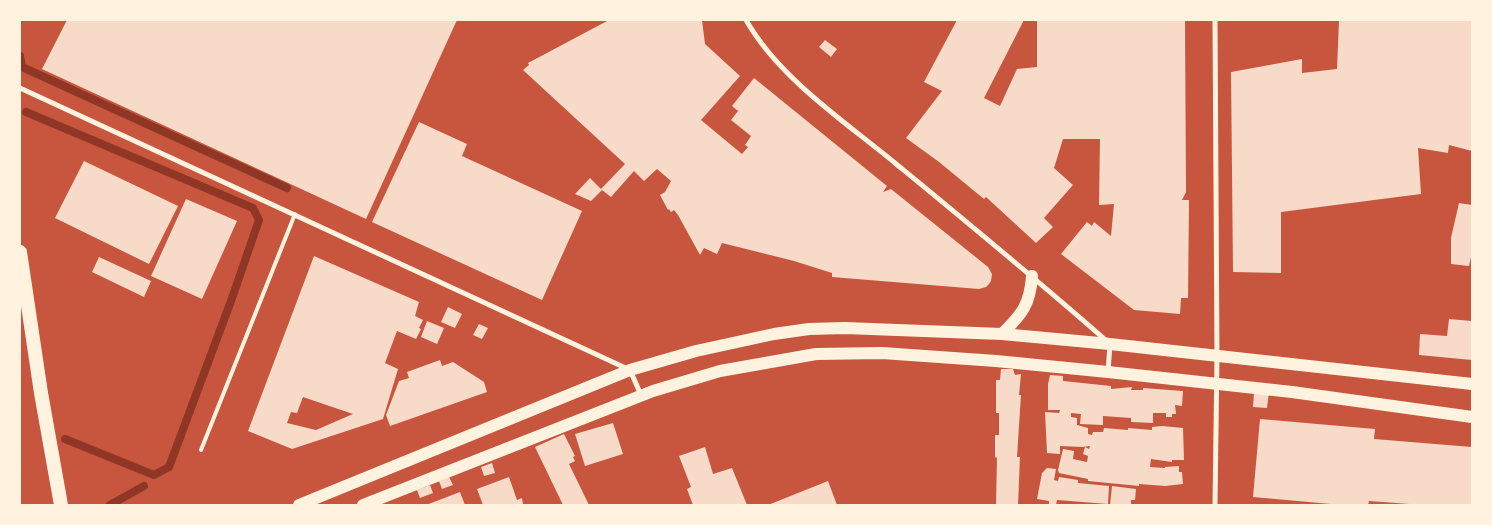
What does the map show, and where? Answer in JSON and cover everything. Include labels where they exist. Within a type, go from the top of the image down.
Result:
[{"type":"highway","points":[[20,252],[41,393],[61,505]]},
{"type":"main road","points":[[1002,334],[1023,312],[1031,292],[1032,276]]},
{"type":"main road","points":[[299,505],[630,370],[706,349],[774,334],[809,329],[845,328],[1002,334],[1472,384]]},
{"type":"main road","points":[[363,505],[641,395],[720,371],[816,354],[882,353],[996,361],[1292,392],[1472,417]]},
{"type":"street","points":[[746,20],[756,38],[794,80],[1032,276],[1110,344],[1108,372]]},
{"type":"street","points":[[1215,505],[1217,356],[1216,20]]},
{"type":"street","points":[[20,88],[630,370],[641,395]]},
{"type":"lane","points":[[200,450],[295,214]]},
{"type":"building","points":[[67,20],[457,20],[366,219],[42,69]]},
{"type":"building","points":[[609,20],[702,20],[705,44],[740,76],[701,120],[742,154],[748,147],[745,145],[751,136],[731,120],[738,111],[732,106],[754,78],[887,186],[883,192],[891,189],[988,267],[992,274],[989,284],[979,289],[832,277],[832,273],[794,261],[722,243],[717,254],[704,248],[700,255],[678,215],[674,210],[671,212],[668,210],[660,195],[665,192],[671,181],[657,169],[644,181],[634,171],[611,197],[602,190],[591,201],[575,194],[590,178],[601,189],[625,164],[523,70],[529,65],[528,63]]},
{"type":"building","points":[[957,20],[1024,20],[984,98],[1000,106],[1017,69],[1037,67],[1037,20],[1185,20],[1186,192],[1182,200],[1189,200],[1188,298],[1181,298],[1180,314],[1134,310],[1061,254],[1087,222],[1092,226],[1094,222],[1111,236],[1114,204],[1099,205],[1100,139],[1063,139],[1054,168],[1073,185],[1044,218],[1053,227],[1036,243],[986,197],[984,199],[906,138],[942,91],[924,82]]},
{"type":"building","points":[[1339,20],[1472,20],[1472,151],[1449,145],[1448,153],[1418,148],[1421,194],[1281,212],[1281,273],[1233,272],[1231,72],[1302,59],[1302,73],[1337,69]]},
{"type":"building","points":[[825,40],[837,49],[831,57],[819,47]]},
{"type":"building","points":[[419,122],[467,144],[462,156],[582,211],[542,300],[372,222]]},
{"type":"building","points":[[84,161],[178,206],[149,264],[55,218]]},
{"type":"building","points":[[186,199],[237,221],[202,299],[151,276]]},
{"type":"building","points":[[1459,203],[1472,205],[1472,253],[1469,266],[1451,264],[1451,238]]},
{"type":"building","points":[[314,256],[419,302],[415,316],[423,320],[416,339],[397,331],[385,363],[398,369],[383,419],[292,449],[248,431]],"holes":[[[303,397],[353,414],[316,430],[287,423],[291,412],[297,413]]]},
{"type":"building","points":[[99,257],[151,281],[144,297],[92,272]]},
{"type":"building","points":[[448,307],[462,314],[455,328],[441,322]]},
{"type":"building","points":[[1449,319],[1472,321],[1472,360],[1419,355],[1420,334],[1447,336]]},
{"type":"building","points":[[427,321],[444,328],[437,344],[421,337]]},
{"type":"building","points":[[479,324],[488,328],[482,339],[473,335]]},
{"type":"building","points":[[440,360],[442,366],[453,362],[484,382],[487,392],[390,426],[386,415],[399,381],[409,378],[407,372]]},
{"type":"building","points":[[1001,369],[1013,369],[1015,375],[1021,374],[1017,457],[1020,457],[1018,505],[996,505],[997,458],[995,457],[995,435],[999,435],[999,413],[996,413],[996,380],[1000,380]]},
{"type":"building","points":[[1050,375],[1063,376],[1063,381],[1111,386],[1111,389],[1132,387],[1131,390],[1143,390],[1143,388],[1183,391],[1182,406],[1175,405],[1176,414],[1172,414],[1172,417],[1166,417],[1166,413],[1153,413],[1153,423],[1131,422],[1131,418],[1103,416],[1103,425],[1080,424],[1081,414],[1071,413],[1071,417],[1077,418],[1077,425],[1088,428],[1088,434],[1092,435],[1093,432],[1103,432],[1104,428],[1152,430],[1152,427],[1162,426],[1183,428],[1184,460],[1172,460],[1172,462],[1151,459],[1150,467],[1165,468],[1179,466],[1179,472],[1182,472],[1183,484],[1165,486],[1139,484],[1139,486],[1088,481],[1088,479],[1059,473],[1063,449],[1074,451],[1073,459],[1087,462],[1088,456],[1083,454],[1085,447],[1089,449],[1090,446],[1060,446],[1060,454],[1047,453],[1045,412],[1059,413],[1060,410],[1048,410]]},
{"type":"building","points":[[1254,392],[1269,392],[1267,408],[1253,407]]},
{"type":"building","points":[[1260,419],[1375,429],[1374,439],[1472,447],[1472,505],[1423,505],[1369,501],[1368,505],[1342,505],[1253,497]]},
{"type":"building","points":[[613,423],[623,454],[585,466],[575,434]]},
{"type":"building","points":[[564,434],[575,456],[573,457],[575,461],[569,464],[589,505],[563,505],[535,447]]},
{"type":"building","points":[[705,447],[713,474],[732,468],[747,505],[693,505],[687,489],[691,487],[679,456]]},
{"type":"building","points":[[492,463],[495,473],[484,476],[481,467]]},
{"type":"building","points":[[1047,468],[1056,469],[1054,480],[1058,481],[1059,477],[1078,480],[1078,483],[1109,486],[1108,504],[1057,500],[1056,505],[1049,505],[1049,501],[1037,499],[1042,473]]},
{"type":"building","points":[[449,477],[453,485],[442,489],[439,481]]},
{"type":"building","points":[[509,477],[517,500],[522,498],[523,505],[483,505],[477,489]]},
{"type":"building","points":[[828,481],[837,505],[768,505]]},
{"type":"building","points":[[430,485],[433,493],[420,498],[417,490]]},
{"type":"building","points":[[1112,486],[1136,489],[1135,500],[1131,500],[1131,505],[1110,505]]},
{"type":"building","points":[[460,492],[465,505],[426,505]]},
{"type":"waterway","points":[[20,56],[22,67],[287,188]]},
{"type":"waterway","points":[[26,112],[253,208],[259,220],[169,467],[154,475],[65,439]]},
{"type":"waterway","points":[[110,505],[144,486]]}]
